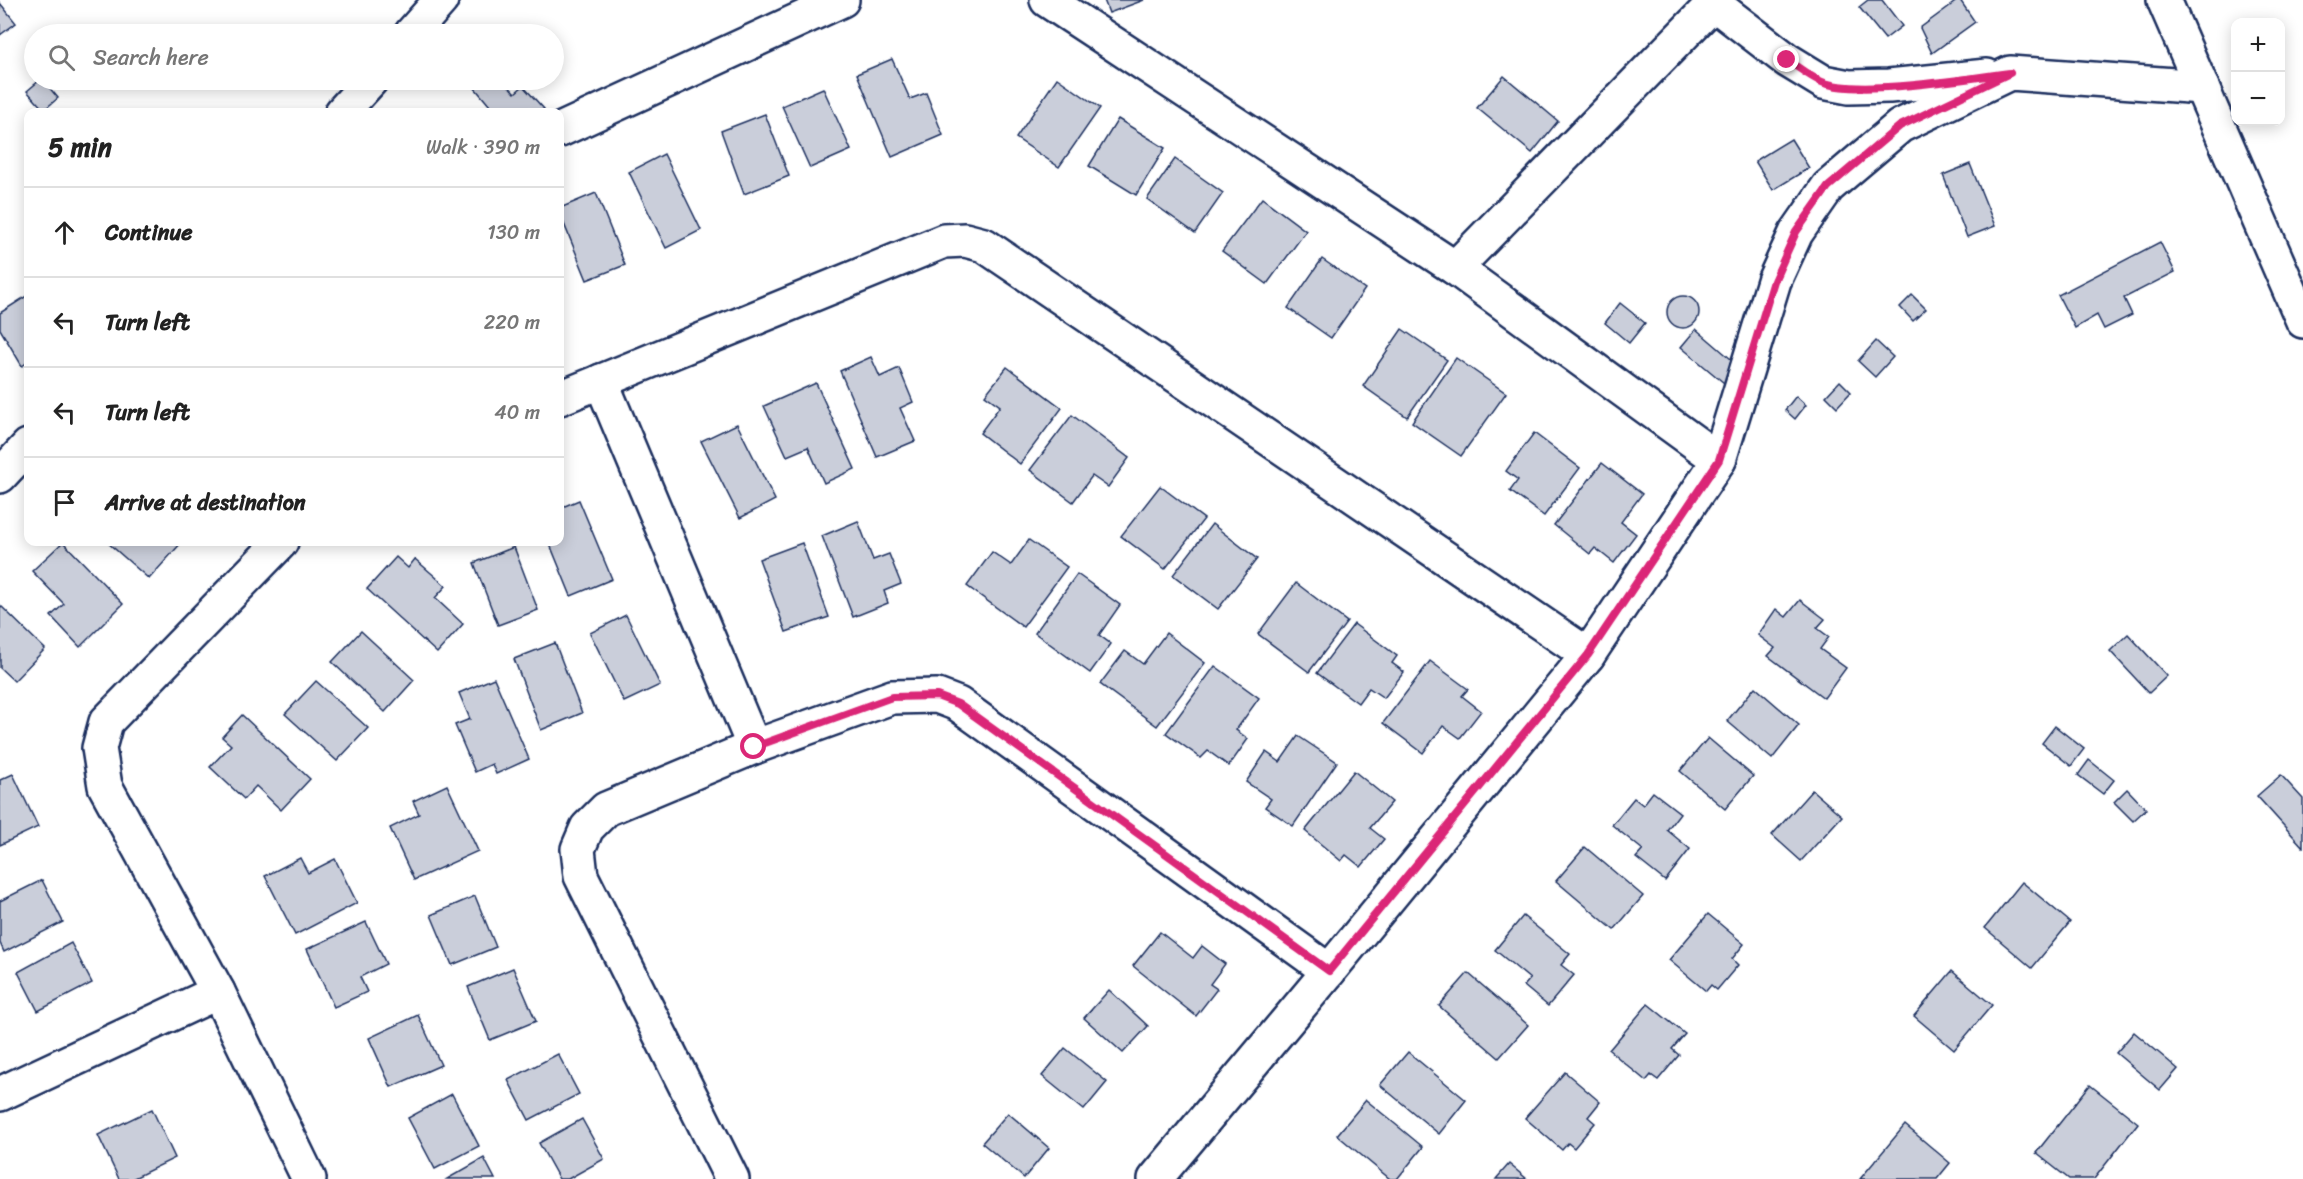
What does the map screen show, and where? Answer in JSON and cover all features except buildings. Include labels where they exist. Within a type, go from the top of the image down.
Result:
[{"type":"street","points":[[564,128],[842,0]]},
{"type":"street","points":[[1047,0],[1455,267],[1719,460]]},
{"type":"street","points":[[2164,0],[2303,321]]},
{"type":"street","points":[[1455,267],[1711,2],[1787,60],[1823,82],[1849,87],[1889,86],[2010,73],[2202,87]]},
{"type":"street","points":[[1155,1179],[1588,655],[1719,460],[1774,281],[1796,232],[1828,187],[1900,126],[2010,73]]},
{"type":"street","points":[[346,108],[362,90]]},
{"type":"street","points":[[564,396],[944,241],[965,240],[984,245],[1588,655]]},
{"type":"street","points":[[601,381],[754,747]]},
{"type":"street","points":[[0,476],[24,450]]},
{"type":"street","points":[[277,546],[106,722],[99,748],[105,786],[218,992],[309,1179]]},
{"type":"street","points":[[732,1179],[581,876],[578,849],[587,828],[606,809],[754,747],[892,697],[937,696],[958,704],[1329,971]]},
{"type":"street","points":[[0,1094],[218,992]]},
{"type":"route","points":[[754,747],[892,697],[937,696],[958,704],[1329,971],[1588,655],[1719,460],[1774,281],[1796,232],[1828,187],[1900,126],[2010,73],[1889,86],[1849,87],[1823,82],[1787,60]]}]
